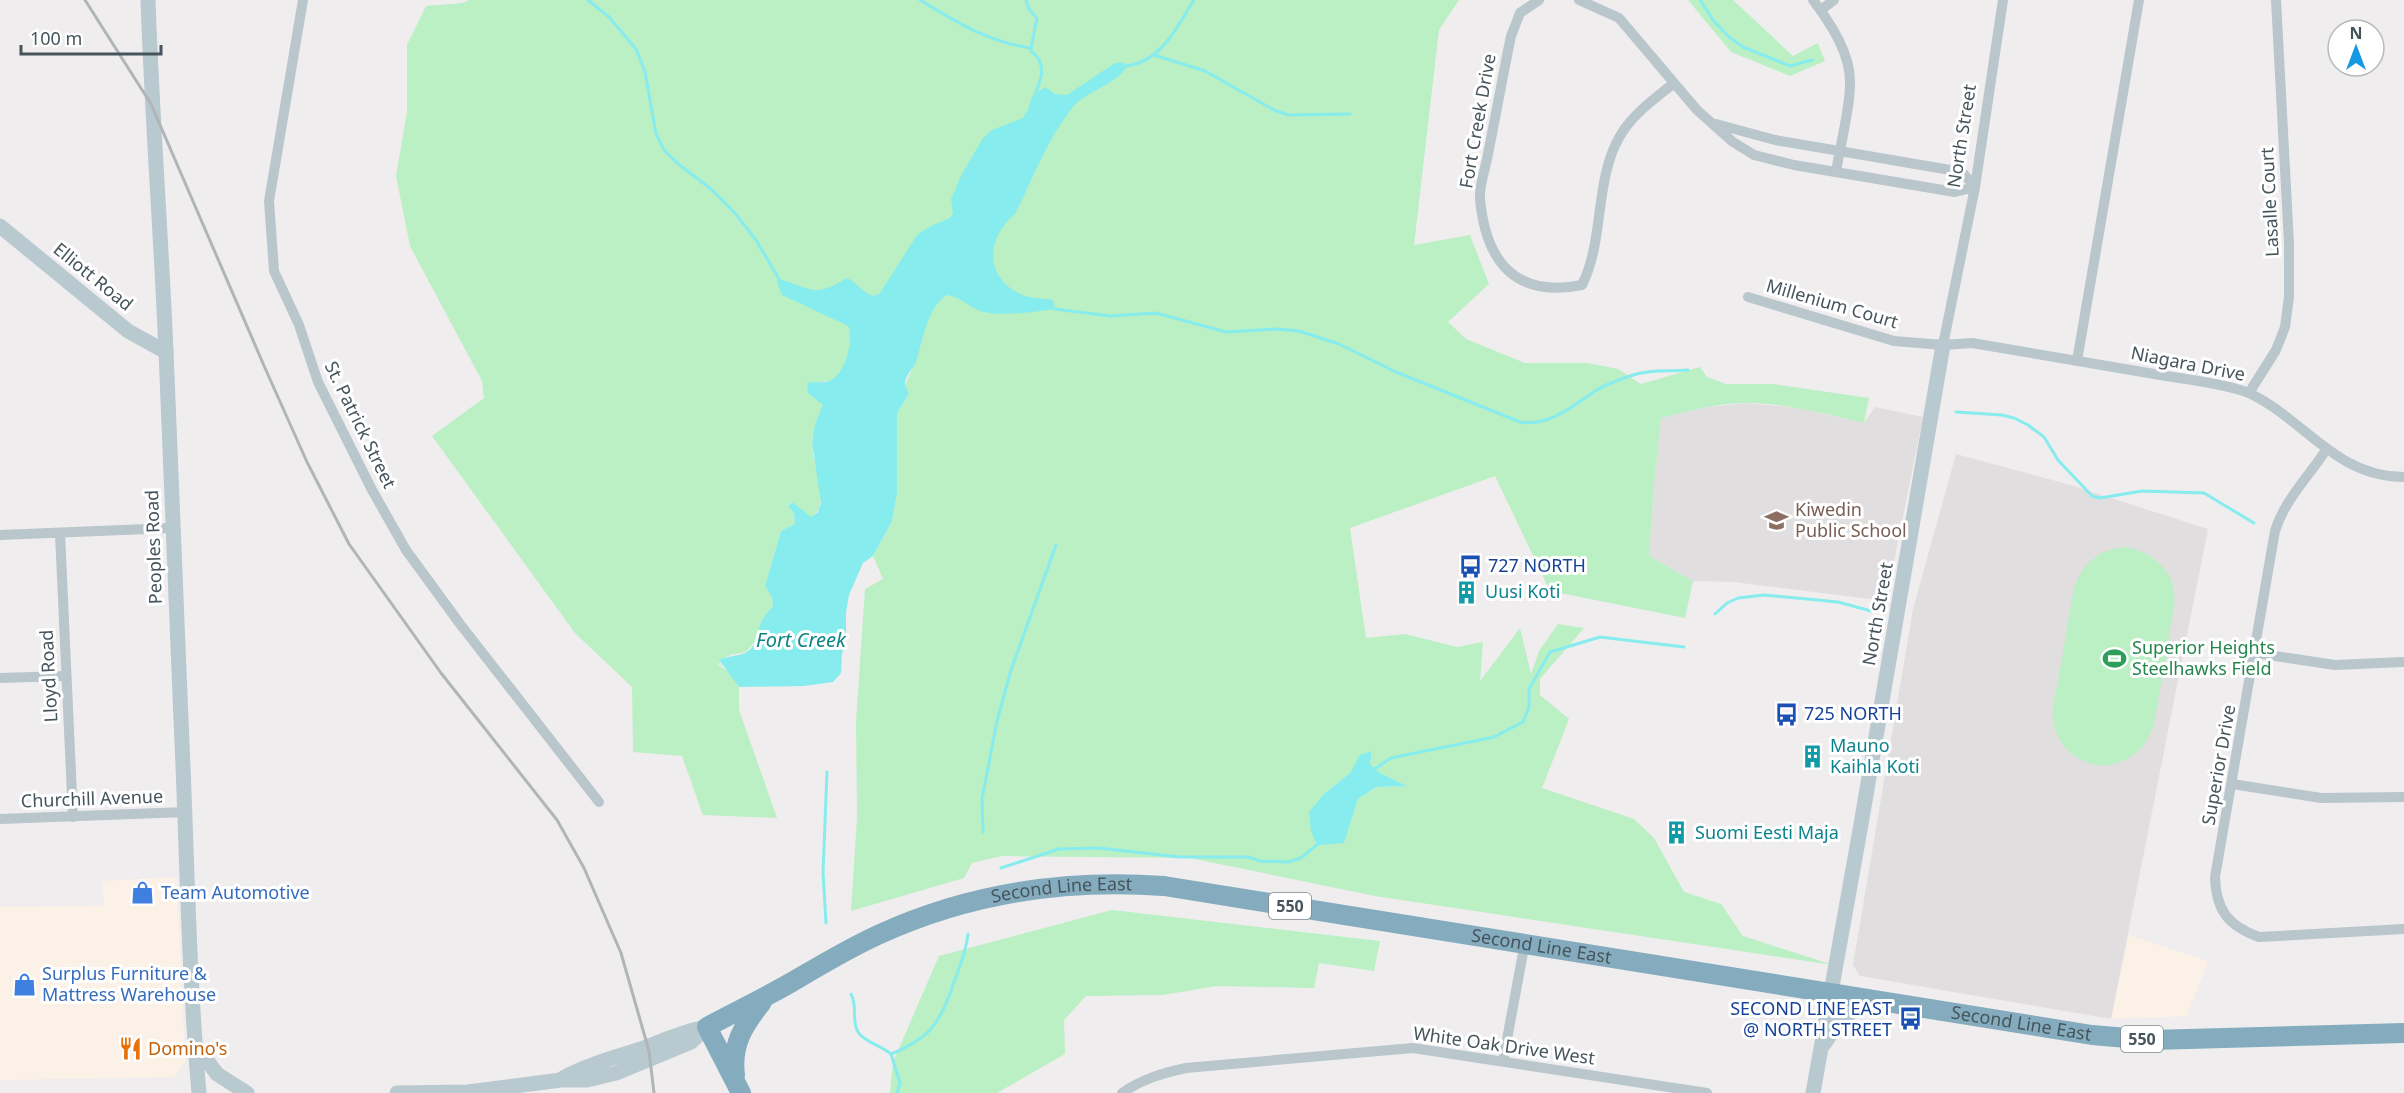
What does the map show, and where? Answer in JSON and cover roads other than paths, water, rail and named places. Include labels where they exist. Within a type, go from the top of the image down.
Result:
[{"type":"highway","name":"Second Line East","points":[[707,1027],[846,950],[882,933],[931,915],[1001,895],[1076,884],[1116,883],[1164,886],[1525,942],[2092,1035],[2151,1040],[2404,1033]]},
{"type":"highway","points":[[739,1089],[734,1065],[738,1038],[745,1024],[768,995]]},
{"type":"highway","points":[[707,1027],[739,1089]]},
{"type":"main road","name":"Peoples Road","points":[[148,0],[151,104],[166,352],[172,528],[199,1093]]},
{"type":"main road","name":"Elliott Road","points":[[0,226],[128,331],[166,352]]},
{"type":"main road","name":"North Street","points":[[1813,1093],[1861,827],[1942,345]]},
{"type":"main road","points":[[1821,1049],[1839,1020],[1865,1004],[1883,1001]]},
{"type":"main road","name":"Second Line East","points":[[396,1093],[468,1092],[561,1080],[584,1067],[648,1046],[686,1030],[707,1027]]},
{"type":"main road","points":[[195,1044],[217,1074],[247,1093]]},
{"type":"street","name":"St. Patrick Street","points":[[303,0],[269,201],[274,271],[299,325],[318,382],[372,490],[406,550],[460,624],[599,802]]},
{"type":"street","name":"Fort Creek Drive","points":[[1539,0],[1520,13],[1511,36],[1480,197],[1491,248],[1503,267],[1520,280],[1541,286],[1564,288],[1582,285],[1591,267],[1609,162],[1619,136],[1634,117],[1673,84]]},
{"type":"street","points":[[1579,0],[1619,18],[1673,84],[1712,123],[1754,155],[1785,164],[1955,192],[1975,187],[1962,172],[1768,139],[1712,123]]},
{"type":"street","points":[[1813,0],[1841,45],[1848,64],[1850,85],[1836,172]]},
{"type":"street","points":[[1821,10],[1834,0]]},
{"type":"street","name":"North Street","points":[[1942,345],[1975,187],[2003,0]]},
{"type":"street","points":[[2077,361],[2139,0]]},
{"type":"street","name":"Lasalle Court","points":[[2249,393],[2276,350],[2285,327],[2289,297],[2289,244],[2276,0]]},
{"type":"street","name":"Millenium Court","points":[[1749,297],[1894,341],[1942,345]]},
{"type":"street","name":"Niagara Drive","points":[[1942,345],[1972,343],[2197,381],[2249,393],[2274,409],[2326,450],[2366,472],[2389,477],[2404,477]]},
{"type":"street","name":"Superior Drive","points":[[2326,450],[2279,518],[2215,877],[2216,892],[2221,908],[2230,922],[2242,931],[2259,937],[2404,929]]},
{"type":"street","points":[[0,535],[172,528]]},
{"type":"street","name":"Lloyd Road","points":[[60,534],[73,817]]},
{"type":"street","points":[[2255,653],[2335,665],[2404,662]]},
{"type":"street","points":[[0,678],[65,676]]},
{"type":"street","points":[[2232,784],[2321,798],[2404,797]]},
{"type":"street","name":"Churchill Avenue","points":[[0,819],[186,812]]},
{"type":"street","points":[[1503,1061],[1525,942]]},
{"type":"street","name":"White Oak Drive West","points":[[1122,1093],[1157,1074],[1186,1068],[1413,1048],[1707,1093]]},
{"type":"water","name":"Fort Creek","points":[[1123,62],[1127,66],[1122,73],[1078,102],[1063,120],[1015,214],[998,234],[994,245],[995,268],[1008,287],[1024,296],[1053,300],[1055,309],[988,313],[947,295],[935,307],[931,315],[916,362],[905,382],[909,394],[897,413],[897,493],[892,521],[873,556],[863,563],[849,595],[846,613],[846,646],[842,653],[841,673],[833,682],[804,686],[739,687],[719,660],[751,649],[761,622],[773,606],[772,597],[765,586],[781,531],[795,524],[794,513],[788,506],[792,502],[811,517],[818,512],[821,503],[812,443],[815,424],[823,405],[808,393],[807,383],[828,381],[836,376],[845,363],[850,341],[849,327],[782,295],[777,282],[779,279],[813,290],[820,290],[847,278],[870,295],[880,293],[917,235],[950,218],[953,213],[951,199],[962,174],[983,138],[992,130],[1023,118],[1039,91],[1045,87],[1055,94],[1067,95],[1115,63]]},
{"type":"water","points":[[1372,751],[1370,764],[1380,773],[1407,786],[1376,787],[1358,799],[1344,843],[1317,845],[1311,831],[1309,812],[1324,794],[1351,772],[1360,755]]},
{"type":"waterway","points":[[588,0],[609,17],[636,49],[645,72],[656,134],[664,150],[711,189],[734,212],[756,240],[779,279]]},
{"type":"waterway","points":[[920,0],[986,36],[1031,48]]},
{"type":"waterway","name":"Fort Creek","points":[[1026,0],[1029,9],[1037,18],[1031,48]]},
{"type":"waterway","points":[[1127,66],[1139,63],[1159,50],[1175,31],[1194,0]]},
{"type":"waterway","points":[[1700,0],[1713,20],[1729,37],[1743,47],[1790,66],[1812,60]]},
{"type":"waterway","name":"Fort Creek","points":[[1030,107],[1042,70],[1031,48]]},
{"type":"waterway","points":[[1154,55],[1205,71],[1274,110],[1288,115],[1350,114]]},
{"type":"waterway","points":[[1055,309],[1110,316],[1156,313],[1226,332],[1278,329],[1299,331],[1339,344],[1396,372],[1520,422],[1531,423],[1551,418],[1569,409],[1599,388],[1633,375],[1654,371],[1688,370]]},
{"type":"waterway","points":[[1956,412],[2002,415],[2028,425],[2044,437],[2058,460],[2092,496],[2100,498],[2142,491],[2204,493],[2254,523]]},
{"type":"waterway","points":[[983,832],[982,799],[997,721],[1011,670],[1056,545]]},
{"type":"waterway","points":[[1715,614],[1727,603],[1738,598],[1764,595],[1838,602],[1871,611]]},
{"type":"waterway","points":[[1373,770],[1391,758],[1494,737],[1523,722],[1529,707],[1529,689],[1550,652],[1600,637],[1684,647]]},
{"type":"waterway","name":"Fort Creek","points":[[826,923],[823,872],[827,772]]},
{"type":"waterway","points":[[1001,868],[1059,849],[1098,848],[1180,857],[1249,857],[1260,861],[1288,862],[1301,858],[1318,844]]},
{"type":"waterway","points":[[891,1054],[914,1043],[937,1021],[959,968],[968,934]]},
{"type":"waterway","name":"Fort Creek","points":[[851,994],[858,1032],[864,1039],[891,1054],[900,1083],[897,1093]]},
{"type":"railway","points":[[85,0],[151,104],[307,462],[349,544],[441,673],[557,820],[584,868],[621,953],[649,1051],[654,1093]]},
{"type":"place","name":"Kiwedin Public School","points":[[1777,520]]},
{"type":"place","name":"727 NORTH","points":[[1470,566]]},
{"type":"place","name":"Uusi Koti","points":[[1467,592]]},
{"type":"place","name":"Superior Heights Steelhawks Field","points":[[2114,658]]},
{"type":"place","name":"725 NORTH","points":[[1786,714]]},
{"type":"place","name":"Mauno Kaihla Koti","points":[[1812,756]]},
{"type":"place","name":"Suomi Eesti Maja","points":[[1677,833]]},
{"type":"place","name":"Team Automotive","points":[[143,893]]},
{"type":"place","name":"Surplus Furniture & Mattress Warehouse","points":[[24,984]]},
{"type":"place","name":"SECOND LINE EAST @ NORTH STREET","points":[[1910,1019]]},
{"type":"place","name":"Domino's","points":[[130,1049]]}]
